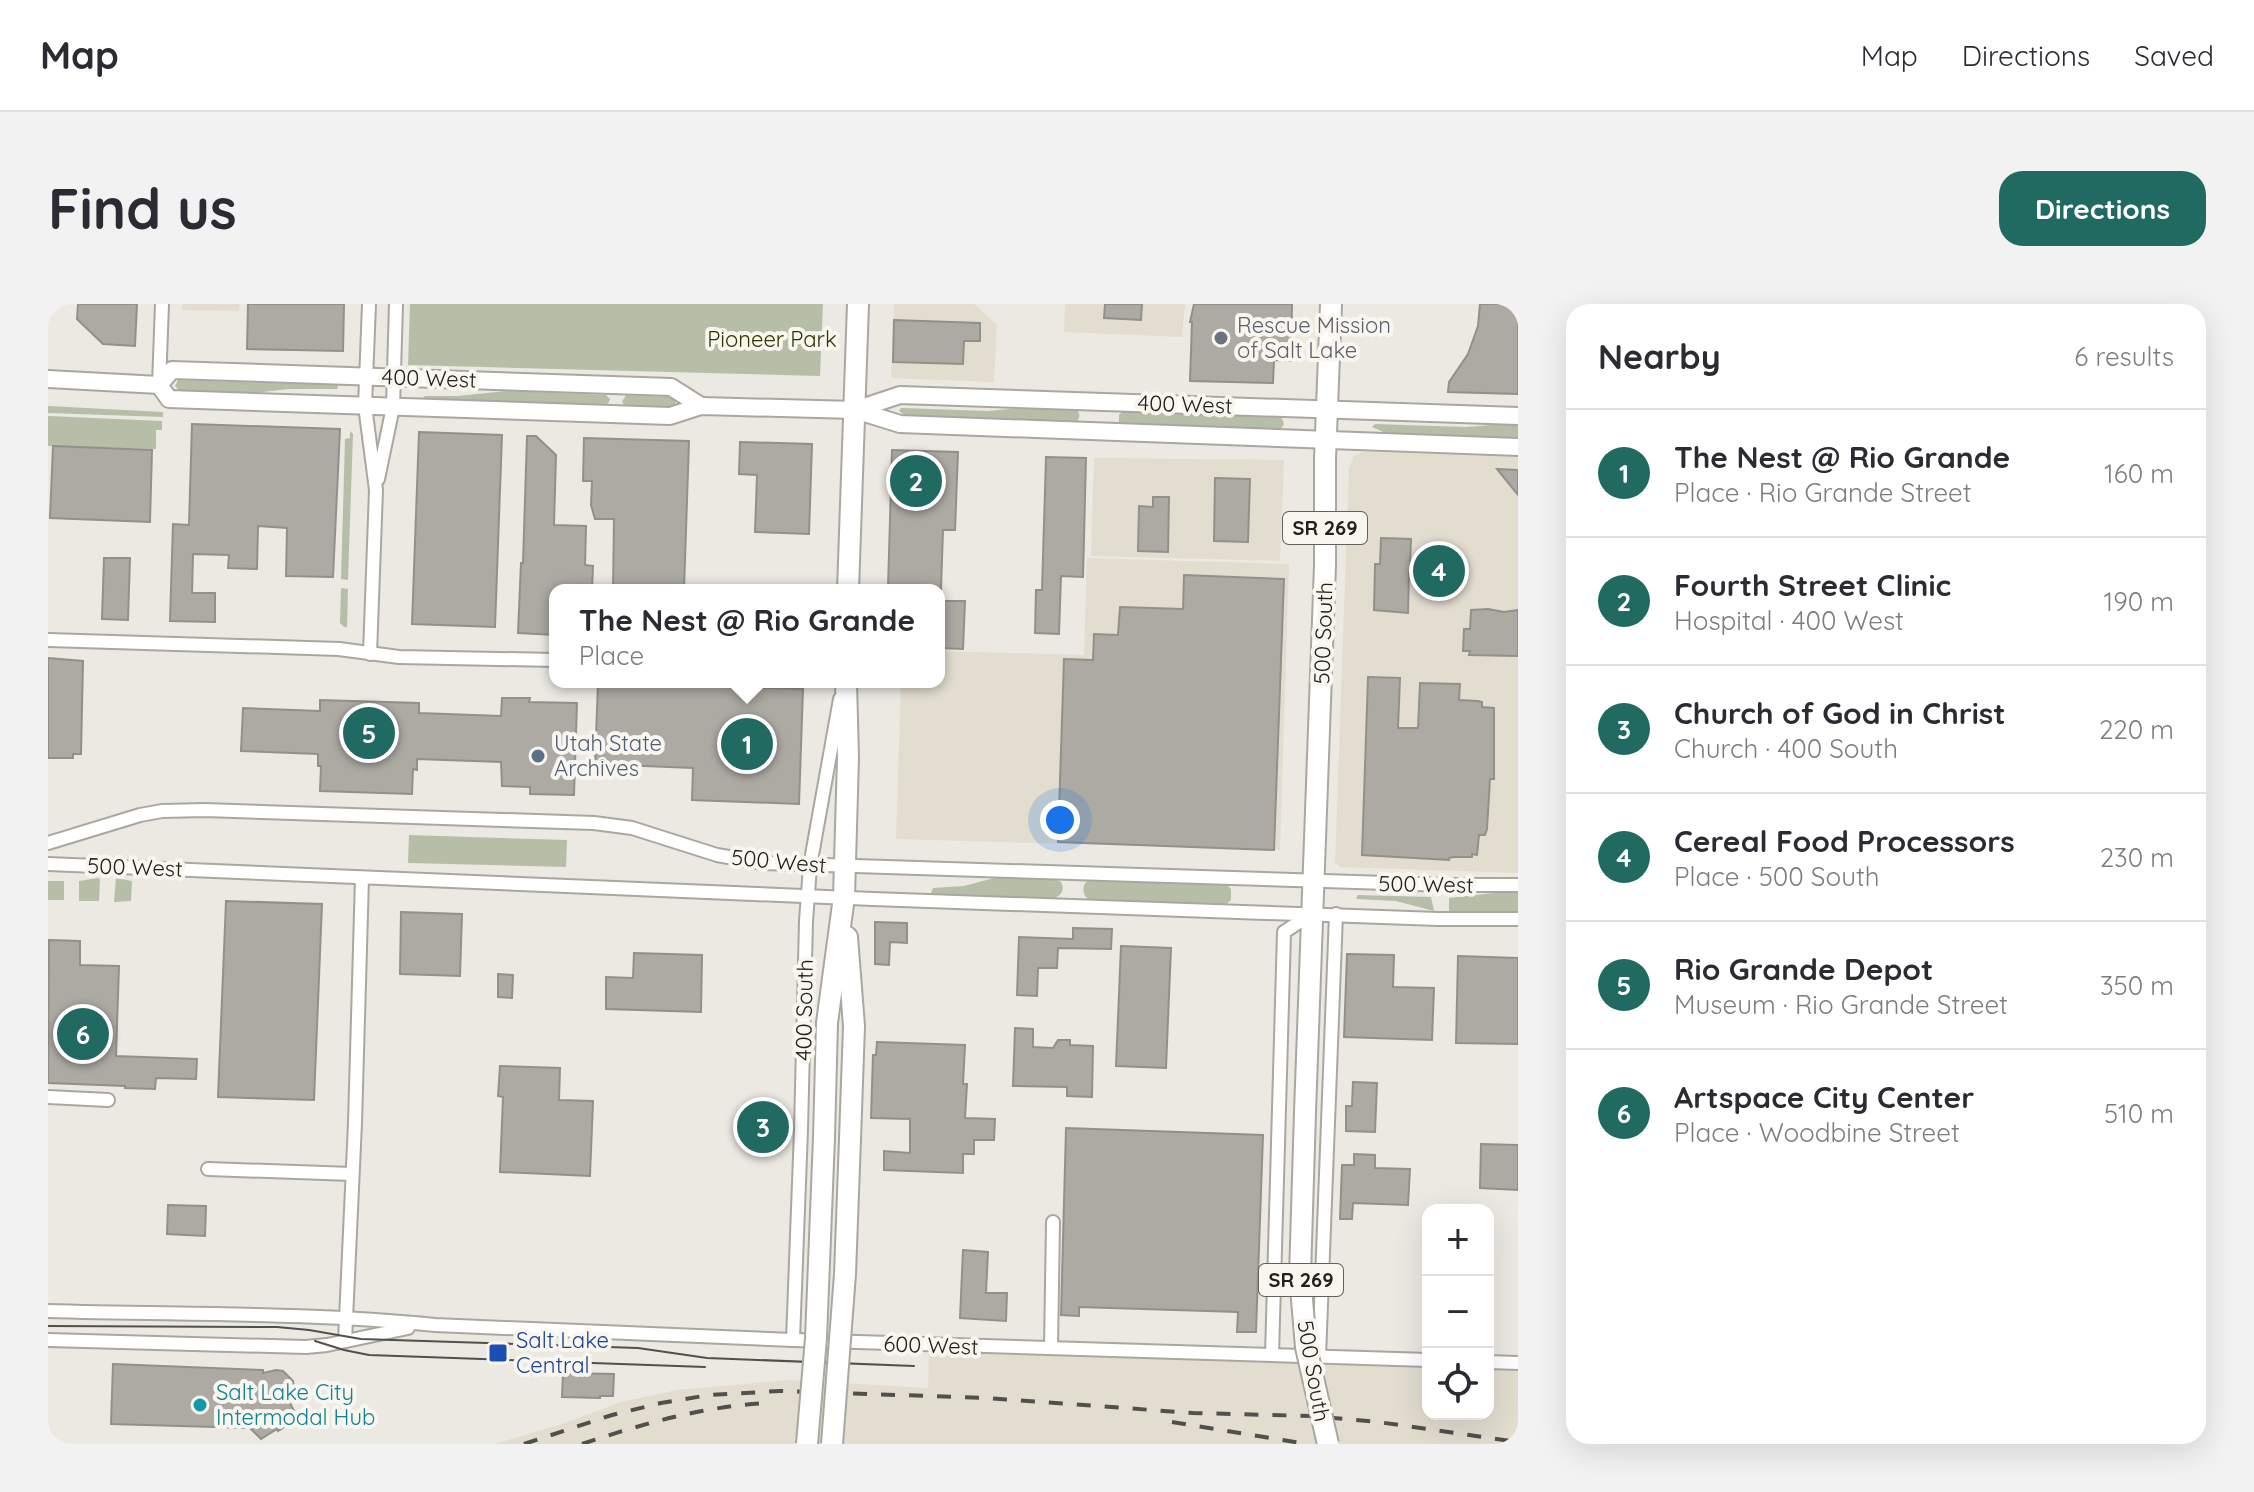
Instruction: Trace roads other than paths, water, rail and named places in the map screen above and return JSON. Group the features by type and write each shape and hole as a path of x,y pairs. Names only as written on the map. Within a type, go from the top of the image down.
{"main road":[{"path":"848,584 858,304"},
{"name":"500 South","path":"1328,1444 1306,1347 1300,1276 1331,304"},
{"name":"400 South","path":"807,1444 816,1338 827,1023 844,897 848,758 844,688"},
{"name":"400 South","path":"832,1444 845,1274 854,1026 844,897"}],"street":[{"path":"159,385 162,304"},
{"path":"369,304 365,406 376,490"},
{"path":"370,654 376,490 393,407 396,304"},
{"name":"400 West","path":"159,385 172,370 671,387 701,406"},
{"name":"400 West","path":"48,379 159,385"},
{"name":"400 West","path":"159,385 169,399 670,416 701,406 855,410 900,424 1518,447"},
{"name":"400 West","path":"855,410 900,395 1518,416"},
{"path":"48,640 339,649 399,657 549,660"},
{"name":"400 South","path":"793,1340 810,866 843,688"},
{"name":"500 West","path":"48,843 140,815 205,810 594,823 632,828 743,861 810,866 1518,885"},
{"name":"500 West","path":"48,864 808,896 1438,919 1518,919"},
{"path":"345,1341 362,878"},
{"name":"500 South","path":"1272,1355 1284,932 1313,913"},
{"name":"500 South","path":"1319,1357 1336,914"},
{"path":"48,1097 108,1100"},
{"path":"208,1169 352,1174"},
{"path":"1051,1348 1053,1222"},
{"name":"600 West","path":"48,1311 347,1319 793,1340 1422,1360"},
{"name":"600 West","path":"48,1340 298,1347 435,1325"},
{"path":"1494,1362 1518,1363"}],"tram line":[{"path":"48,1326 277,1327 361,1339 638,1348 707,1358 914,1366"},
{"path":"315,1341 369,1355 705,1367"}],"railway":[{"path":"524,1444 612,1415 661,1403 709,1395 780,1391 987,1398 1193,1413 1311,1416 1518,1442"},
{"path":"582,1444 672,1418 718,1408 765,1403"},
{"path":"1172,1422 1307,1444"}],"place":[{"name":"Rescue Mission of Salt Lake","path":"1221,338"},
{"name":"Fourth Street Clinic","path":"916,481"},
{"name":"Cereal Food Processors","path":"1439,571"},
{"name":"Rio Grande Depot","path":"369,733"},
{"name":"The Nest @ Rio Grande","path":"747,744"},
{"name":"Utah State Archives","path":"538,756"},
{"name":"Artspace City Center","path":"83,1034"},
{"name":"Church of God in Christ","path":"763,1127"},
{"name":"Salt Lake Central","path":"498,1353"},
{"name":"Salt Lake City Intermodal Hub","path":"200,1405"}],"park label":[{"name":"Pioneer Park","path":"772,339"}]}
